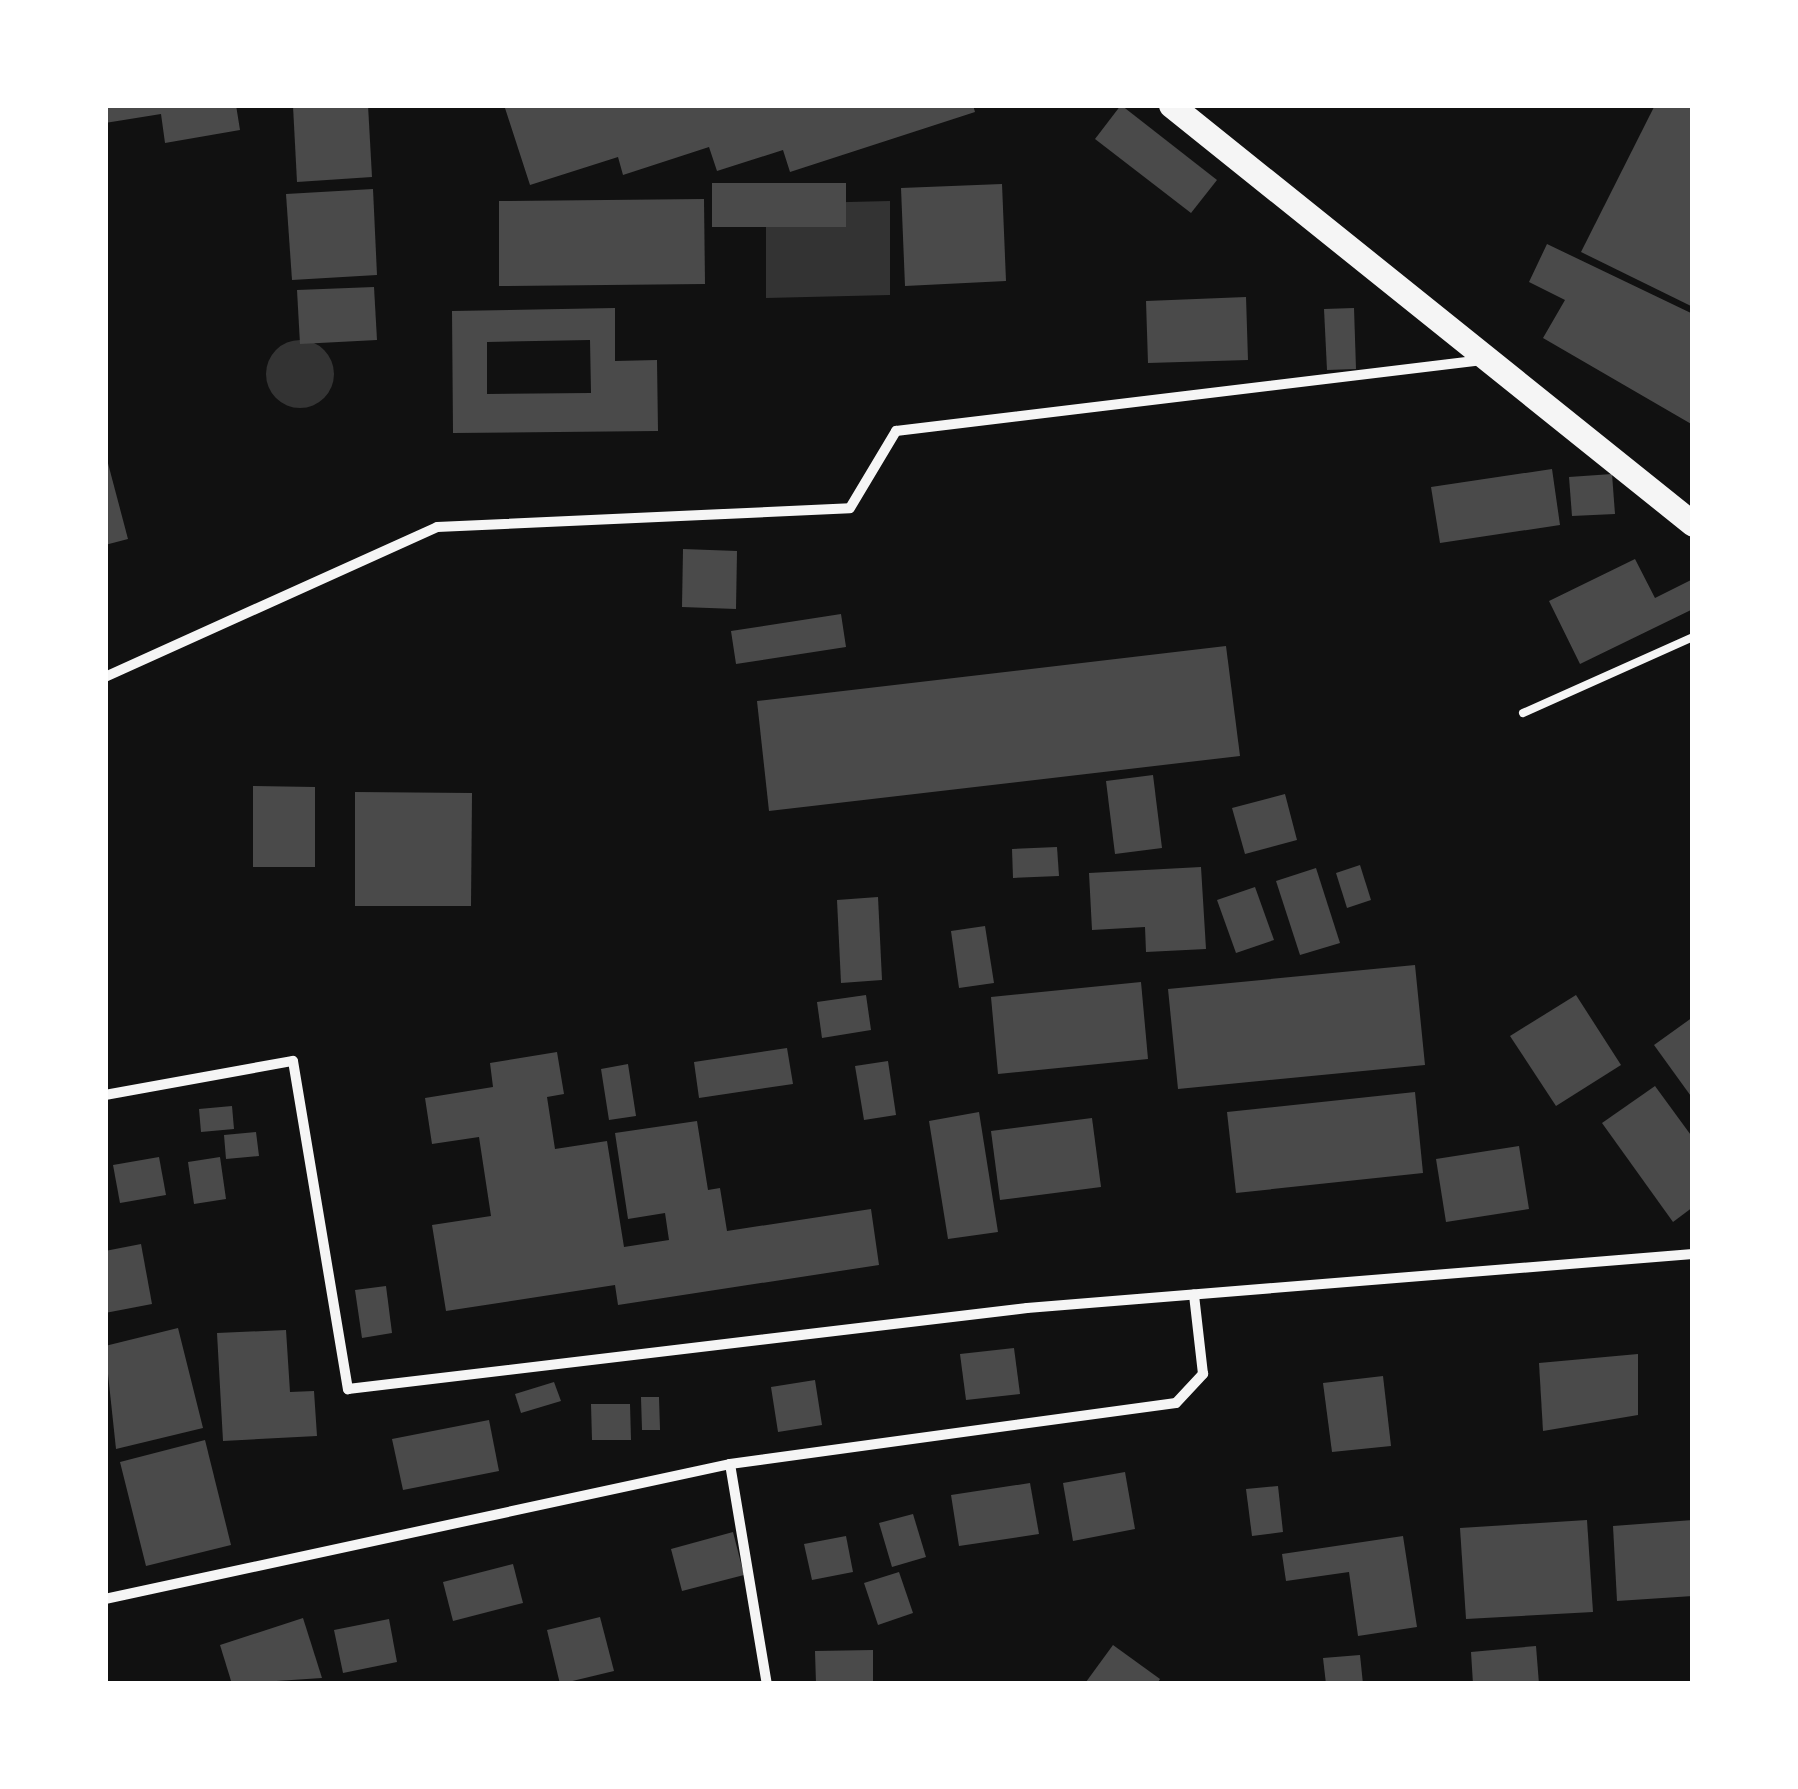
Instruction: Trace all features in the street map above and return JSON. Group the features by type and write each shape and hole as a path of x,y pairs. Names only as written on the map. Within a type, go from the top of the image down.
{"main road":[{"path":"1170,105 1693,524"}],"street":[{"path":"105,676 437,527 850,508 896,431 1488,360"},
{"path":"105,1096 293,1061 348,1389 1194,1295 1693,1254"},
{"path":"105,1598 730,1464 1176,1403 1203,1374 1194,1295"},
{"path":"730,1464 768,1684"}],"lane":[{"path":"1523,713 1693,637"}],"shaded area":[{"path":"890,201 890,295 766,298 766,204"},
{"path":"300,340 324,350 334,374 324,398 300,408 276,398 266,374 276,350"}],"building":[{"path":"105,105 236,105 240,130 165,143 161,114 105,123"},
{"path":"368,105 372,177 297,182 293,106"},
{"path":"504,105 973,105 975,112 790,172 783,150 717,171 709,147 623,175 618,157 530,185"},
{"path":"1121,105 1217,180 1191,213 1095,139"},
{"path":"1655,105 1693,105 1693,307 1581,252"},
{"path":"712,183 846,183 846,227 712,227"},
{"path":"1002,184 1006,281 905,286 901,188"},
{"path":"373,189 377,275 292,280 286,194"},
{"path":"704,199 705,284 499,286 499,201"},
{"path":"1547,244 1693,314 1693,425 1543,338 1565,300 1529,282"},
{"path":"374,287 377,340 300,344 297,290"},
{"path":"1246,297 1248,360 1148,363 1146,301"},
{"path":"615,308 615,361 657,360 658,431 453,433 452,311","holes":["590,340 591,393 487,394 487,342"]},
{"path":"1354,308 1356,369 1327,370 1324,309"},
{"path":"105,452 128,539 105,545"},
{"path":"1552,469 1560,525 1440,543 1431,487"},
{"path":"1612,474 1615,514 1572,516 1569,477"},
{"path":"683,549 737,551 736,609 682,607"},
{"path":"1635,559 1655,598 1693,579 1693,609 1580,664 1549,601"},
{"path":"841,614 846,647 736,664 731,631"},
{"path":"1226,646 1240,756 769,811 757,701"},
{"path":"1153,775 1162,848 1115,854 1106,781"},
{"path":"253,786 315,787 315,867 253,867"},
{"path":"355,792 472,793 471,906 355,906"},
{"path":"1285,794 1297,840 1245,854 1232,808"},
{"path":"1057,847 1059,876 1013,878 1012,849"},
{"path":"1360,865 1371,900 1347,908 1336,873"},
{"path":"1201,867 1206,949 1146,952 1145,927 1092,930 1089,873"},
{"path":"1316,868 1340,943 1300,955 1276,881"},
{"path":"1255,887 1274,940 1236,953 1217,900"},
{"path":"878,897 882,980 841,983 837,900"},
{"path":"985,926 994,983 959,988 951,931"},
{"path":"1415,965 1425,1065 1178,1089 1168,989"},
{"path":"1141,982 1148,1059 998,1074 991,997"},
{"path":"866,995 871,1030 822,1038 817,1002"},
{"path":"1576,995 1621,1065 1556,1106 1510,1036"},
{"path":"1693,1017 1693,1099 1654,1045"},
{"path":"787,1048 793,1084 699,1098 694,1062"},
{"path":"557,1052 564,1094 547,1097 555,1149 607,1141 624,1247 669,1240 665,1213 628,1219 615,1133 697,1121 708,1190 720,1188 727,1231 871,1209 879,1265 618,1305 615,1285 446,1311 432,1225 491,1216 479,1137 432,1144 425,1098 493,1087 490,1063"},
{"path":"888,1061 896,1115 864,1120 855,1066"},
{"path":"628,1064 636,1116 609,1120 601,1069"},
{"path":"1655,1086 1693,1138 1693,1207 1673,1222 1602,1123"},
{"path":"1415,1092 1423,1173 1236,1193 1227,1112"},
{"path":"232,1106 234,1129 201,1132 199,1109"},
{"path":"979,1112 998,1232 948,1239 929,1121"},
{"path":"1092,1118 1101,1187 1000,1200 991,1131"},
{"path":"256,1132 259,1156 226,1159 224,1135"},
{"path":"1519,1146 1529,1209 1446,1222 1436,1159"},
{"path":"159,1157 166,1195 120,1203 113,1165"},
{"path":"220,1157 226,1199 194,1204 188,1162"},
{"path":"141,1244 152,1304 105,1313 105,1251"},
{"path":"386,1286 392,1333 362,1338 355,1290"},
{"path":"178,1328 203,1428 116,1449 105,1346"},
{"path":"286,1330 290,1392 314,1391 317,1436 223,1441 217,1333"},
{"path":"1014,1348 1020,1394 966,1400 960,1354"},
{"path":"1638,1354 1638,1415 1543,1431 1539,1363"},
{"path":"1383,1376 1391,1446 1332,1452 1323,1383"},
{"path":"815,1380 822,1425 778,1432 771,1387"},
{"path":"554,1382 561,1401 521,1413 515,1394"},
{"path":"641,1397 659,1397 660,1430 642,1430"},
{"path":"591,1404 630,1404 631,1440 592,1440"},
{"path":"489,1420 499,1471 403,1490 392,1439"},
{"path":"205,1440 231,1545 146,1566 120,1462"},
{"path":"1125,1472 1135,1529 1073,1541 1063,1483"},
{"path":"1030,1483 1039,1534 959,1546 951,1495"},
{"path":"1278,1486 1283,1532 1252,1536 1246,1489"},
{"path":"913,1514 926,1557 892,1567 879,1523"},
{"path":"1587,1520 1593,1612 1466,1619 1460,1528"},
{"path":"1693,1520 1693,1596 1617,1601 1613,1526"},
{"path":"733,1532 744,1575 682,1591 671,1549"},
{"path":"846,1536 853,1572 812,1580 804,1544"},
{"path":"1403,1536 1417,1627 1358,1636 1349,1572 1286,1581 1282,1554"},
{"path":"513,1564 523,1603 453,1621 443,1582"},
{"path":"899,1572 913,1613 878,1625 864,1583"},
{"path":"600,1617 614,1671 560,1684 547,1630"},
{"path":"303,1618 322,1678 232,1684 220,1645"},
{"path":"389,1619 397,1662 343,1673 334,1630"},
{"path":"1113,1645 1160,1679 1157,1684 1086,1682"},
{"path":"1536,1646 1539,1684 1473,1684 1471,1652"},
{"path":"873,1650 873,1684 816,1684 815,1651"},
{"path":"1360,1655 1363,1684 1326,1684 1323,1658"}]}
